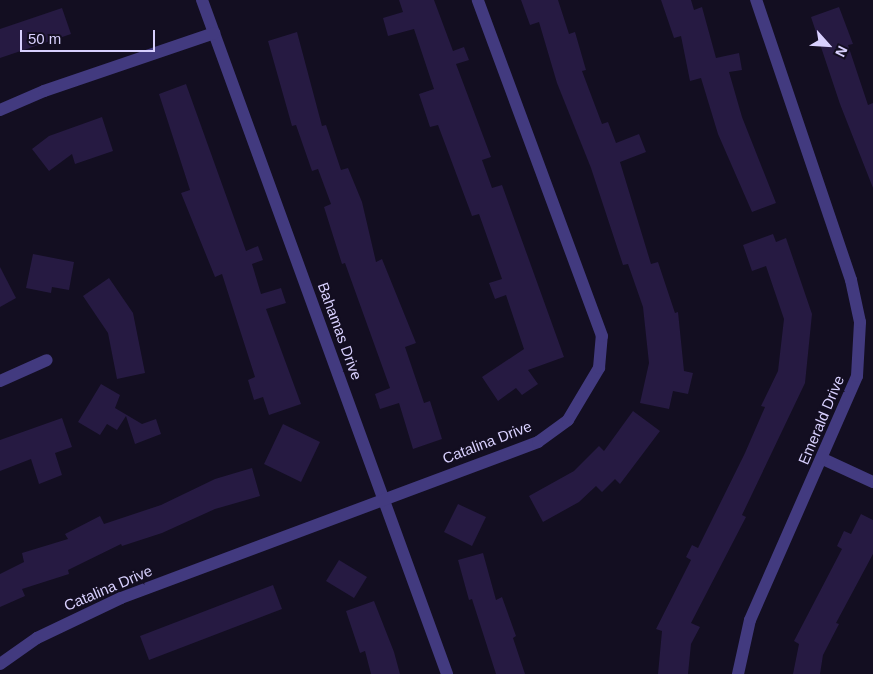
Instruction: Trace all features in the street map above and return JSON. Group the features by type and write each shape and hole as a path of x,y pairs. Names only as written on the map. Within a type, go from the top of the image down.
{"street":[{"name":"Bahamas Drive","path":"202,0 447,674"},
{"name":"Catalina Drive","path":"0,664 38,638 121,598 538,442 568,420 599,368 602,336 478,0"},
{"name":"Emerald Drive","path":"738,674 750,620 823,459 857,376 860,322 851,280 756,0"},
{"path":"0,110 44,91 214,33"},
{"path":"0,381 47,360"},
{"path":"823,459 873,482"}],"building":[{"path":"399,0 434,0 453,51 464,47 469,60 456,64 491,157 482,160 492,188 502,185 564,357 528,370 538,384 522,395 516,388 498,401 482,377 524,349 506,295 495,299 489,283 502,279 479,214 472,216 438,125 430,127 419,94 434,89 414,29 388,36 383,18 403,12"},
{"path":"521,0 558,0 569,34 575,32 586,70 582,71 602,124 608,122 616,143 639,134 646,152 620,162 651,264 658,262 675,313 678,312 684,371 693,373 688,394 673,391 669,409 640,403 649,363 643,307 628,264 623,265 591,168 557,83 539,22 530,25"},
{"path":"661,0 691,0 694,10 702,7 716,58 739,53 742,70 729,72 742,117 776,203 752,212 718,134 701,78 690,81 681,36 674,38"},
{"path":"839,7 853,44 848,45 868,105 873,103 873,188 840,104 811,17"},
{"path":"62,8 71,34 0,58 0,29"},
{"path":"297,32 322,126 326,125 341,170 348,168 362,202 376,262 382,259 416,343 405,347 424,403 430,401 442,439 413,449 399,403 380,409 375,394 390,388 345,263 342,264 324,207 331,204 318,169 312,171 296,125 292,126 268,41"},
{"path":"186,84 246,251 258,246 263,260 252,264 261,294 281,288 286,303 266,309 301,404 269,415 263,397 254,400 248,380 255,377 222,274 215,277 181,193 190,190 159,94"},
{"path":"102,117 113,151 75,164 72,154 49,171 32,149 49,136"},
{"path":"773,234 776,242 786,238 812,314 805,383 742,515 746,517 691,623 700,627 691,644 688,674 658,674 662,631 656,629 691,560 686,557 692,545 698,548 745,453 765,407 761,406 778,371 784,319 766,266 752,271 743,245"},
{"path":"33,254 74,262 69,290 52,287 51,293 26,288"},
{"path":"0,267 16,298 0,307"},
{"path":"109,278 133,313 145,373 117,379 108,333 83,296"},
{"path":"101,384 120,395 115,408 142,424 156,419 161,434 135,444 126,416 117,430 107,424 100,435 78,422"},
{"path":"633,411 660,431 620,484 615,479 602,492 596,486 579,502 543,522 529,496 574,471 599,446 604,451"},
{"path":"62,418 72,447 55,453 62,475 39,484 31,459 0,471 0,440"},
{"path":"283,424 320,442 301,482 264,464"},
{"path":"252,468 260,496 215,509 162,533 122,546 121,544 68,570 69,574 22,589 25,596 0,607 0,574 24,562 22,553 68,539 65,534 100,516 104,524 161,505 215,479"},
{"path":"458,504 486,517 472,546 444,532"},
{"path":"861,514 873,520 873,554 836,623 839,624 823,655 820,674 793,674 799,644 794,641 842,549 837,546 844,531 851,534"},
{"path":"483,553 496,600 502,597 516,636 513,638 525,674 496,674 472,599 469,600 458,560"},
{"path":"339,560 367,577 354,598 326,581"},
{"path":"273,585 282,609 149,660 140,636"},
{"path":"374,601 394,652 400,674 371,674 365,651 360,653 346,611"}]}
